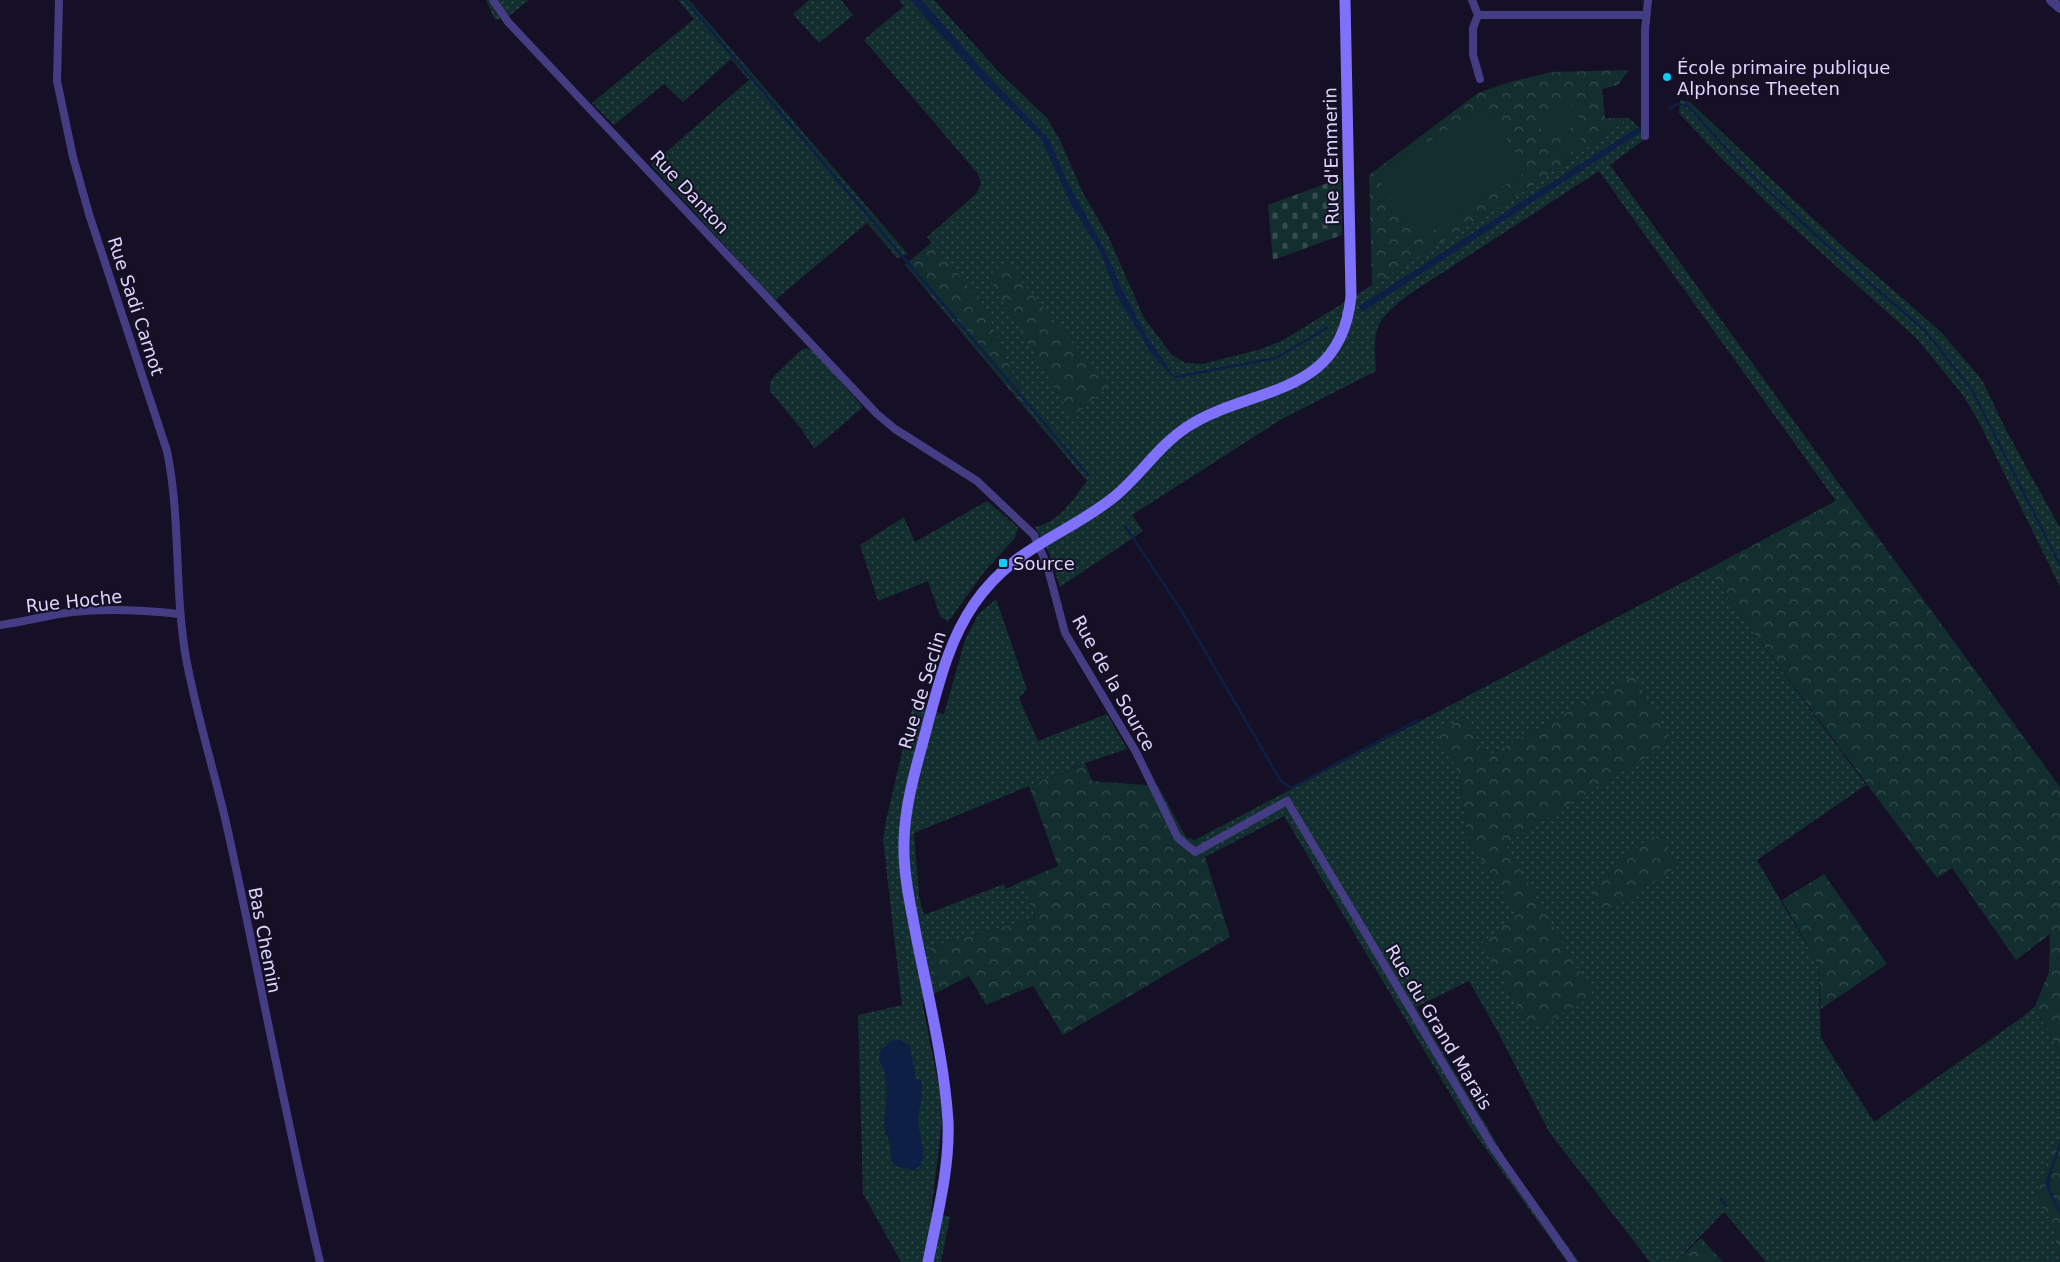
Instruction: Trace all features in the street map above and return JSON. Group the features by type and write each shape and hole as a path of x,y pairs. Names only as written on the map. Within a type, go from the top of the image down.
{"main road":[{"name":"Rue d'Emmerin","path":"1345,0 1351,281 1348,312"},
{"name":"Rue de Seclin","path":"928,1262 947,1148 945,1093 907,887 904,843 908,808 940,679 957,632 971,608 989,585 1014,560 1116,496 1166,445 1188,427 1212,415 1286,387 1312,372 1335,346 1348,312"}],"street":[{"name":"Rue Sadi Carnot","path":"59,0 58,81 73,157 89,214 167,452 172,480 181,623"},
{"name":"Rue Danton","path":"492,0 508,22 867,404"},
{"path":"1472,0 1478,15 1474,28 1473,55 1480,79"},
{"path":"1645,134 1646,15 1648,0"},
{"path":"2051,0 2060,8"},
{"path":"1478,15 1646,15"},
{"name":"Rue de la Source","path":"867,404 896,429 977,481 1027,527 1039,543 1050,573 1065,633 1136,752 1181,841 1195,852 1287,801"},
{"name":"Rue Hoche","path":"0,624 97,610 131,609 180,614"},
{"name":"Bas Chemin","path":"181,623 188,672 229,835 298,1168 320,1262"},
{"name":"Rue du Grand Marais","path":"1287,801 1492,1146 1573,1262"}],"green space":[{"path":"486,0 529,0 509,16 495,20"},
{"path":"678,0 689,0 908,254 897,258 867,223 775,300 651,165 749,80 731,59 683,102 664,84 614,125 592,103 694,19"},
{"path":"809,0 841,0 853,15 819,43 793,14"},
{"path":"899,0 934,0 999,72 1047,118 1061,142 1082,191 1109,238 1144,318 1172,355 1185,363 1203,364 1261,349 1282,341 1532,186 1629,118 1637,125 1645,139 1610,165 1847,495 1836,501 1599,171 1408,295 1388,312 1378,327 1376,335 1376,371 1280,420 1132,515 1143,531 1060,587 1049,553 1035,527 1052,520 1065,509 1087,481 1030,414 984,306 927,237 976,194 981,183 978,174 864,40 904,6"},
{"path":"1629,70 1618,85 1602,89 1605,118 1629,118 1532,186 1372,286 1369,175 1478,93 1510,82 1551,72"},
{"path":"1680,100 1690,102 1839,243 1940,331 1982,380 2007,432 2060,528 2060,587 1978,420 1962,394 1918,340 1786,221 1721,158 1679,113"},
{"path":"1569,102 1581,121 1548,141 1537,122"},
{"path":"1486,105 1527,171 1417,240 1376,175"},
{"path":"1577,134 1584,144 1562,158 1555,148"},
{"path":"1341,178 1342,235 1273,260 1268,205"},
{"path":"932,242 984,306 1030,414 905,265"},
{"path":"1006,263 1109,386 1072,417 988,276"},
{"path":"806,348 813,351 819,357 863,407 814,449 802,430 770,391 770,382 776,374 801,350"},
{"path":"1847,495 2060,787 2060,1054 2035,1006 2049,972 2050,934 2016,960 1952,868 1937,878 1719,586 1710,568"},
{"path":"987,501 1018,527 1015,538 984,572 948,622 940,616 928,581 878,601 860,545 904,517 915,542"},
{"path":"1710,568 1719,586 1866,785 1757,860 1818,964 1821,1038 1874,1122 2024,1016 2035,1006 2060,1054 2060,1142 2045,1209 2054,1225 2060,1262 1766,1262 1724,1212 1675,1262 1650,1262 1549,1132 1499,1034 1469,981 1416,1007 1506,1159 1579,1262 1567,1262 1470,1127 1284,816 1205,857 1195,840","holes":["1634,676 1671,741 1505,844 1545,916 1519,914 1468,840 1458,772 1437,732 1465,717 1486,757"]},
{"path":"996,599 1027,689 1019,698 1038,741 1107,714 1127,749 1085,763 914,833 919,896 924,915 1004,884 1006,889 1023,881 1035,918 930,947 938,992 922,1000 940,1093 942,1122 931,1212 950,1217 941,1262 901,1262 863,1194 858,1015 902,1005 883,840 885,825 913,705 944,714 965,640 978,615"},
{"path":"1634,676 1672,741 1505,844 1594,996 1531,1030 1481,944 1518,914 1468,840 1458,772 1436,732 1465,717 1486,757"},
{"path":"1085,763 1092,781 1158,786 1186,837 1195,840 1205,857 1230,937 1063,1035 1033,986 986,1005 969,976 938,992 930,947 1035,918 1023,881 1058,866 1029,786"},
{"path":"1651,836 1665,842 1677,867 1612,909 1600,908 1589,887"},
{"path":"1824,874 1887,964 1821,1009 1818,964 1782,900"},
{"path":"2060,1142 2060,1258 2048,1214 2036,1202 2047,1160"},
{"path":"1701,1238 1723,1262 1675,1262"}],"water":[{"path":"910,0 922,0 988,76 1049,139 1067,181 1105,250 1122,289 1146,335 1178,382 1151,353 1117,296 1101,253 1072,206 1040,137 985,84"},
{"path":"1640,126 1641,132 1362,312 1359,306"},
{"path":"893,1040 900,1040 910,1046 916,1080 921,1080 922,1085 918,1125 923,1154 920,1166 914,1170 898,1167 892,1162 890,1145 884,1126 887,1094 885,1074 879,1059 881,1050"},
{"path":"2060,1141 2050,1185 2059,1208 2060,1216 2045,1184"}],"waterway":[{"path":"685,0 1088,475"},
{"path":"1669,109 1677,104 1688,106 1743,167 1822,241 1926,332 1972,390 2060,565"},
{"path":"1176,377 1276,358 1327,328"},
{"path":"1125,526 1181,610 1281,781 1291,788 1418,720"},
{"path":"1721,1199 1726,1206"}],"place":[{"name":"École primaire publique Alphonse Theeten","path":"1667,77"},
{"name":"Source","path":"1003,563"}]}
